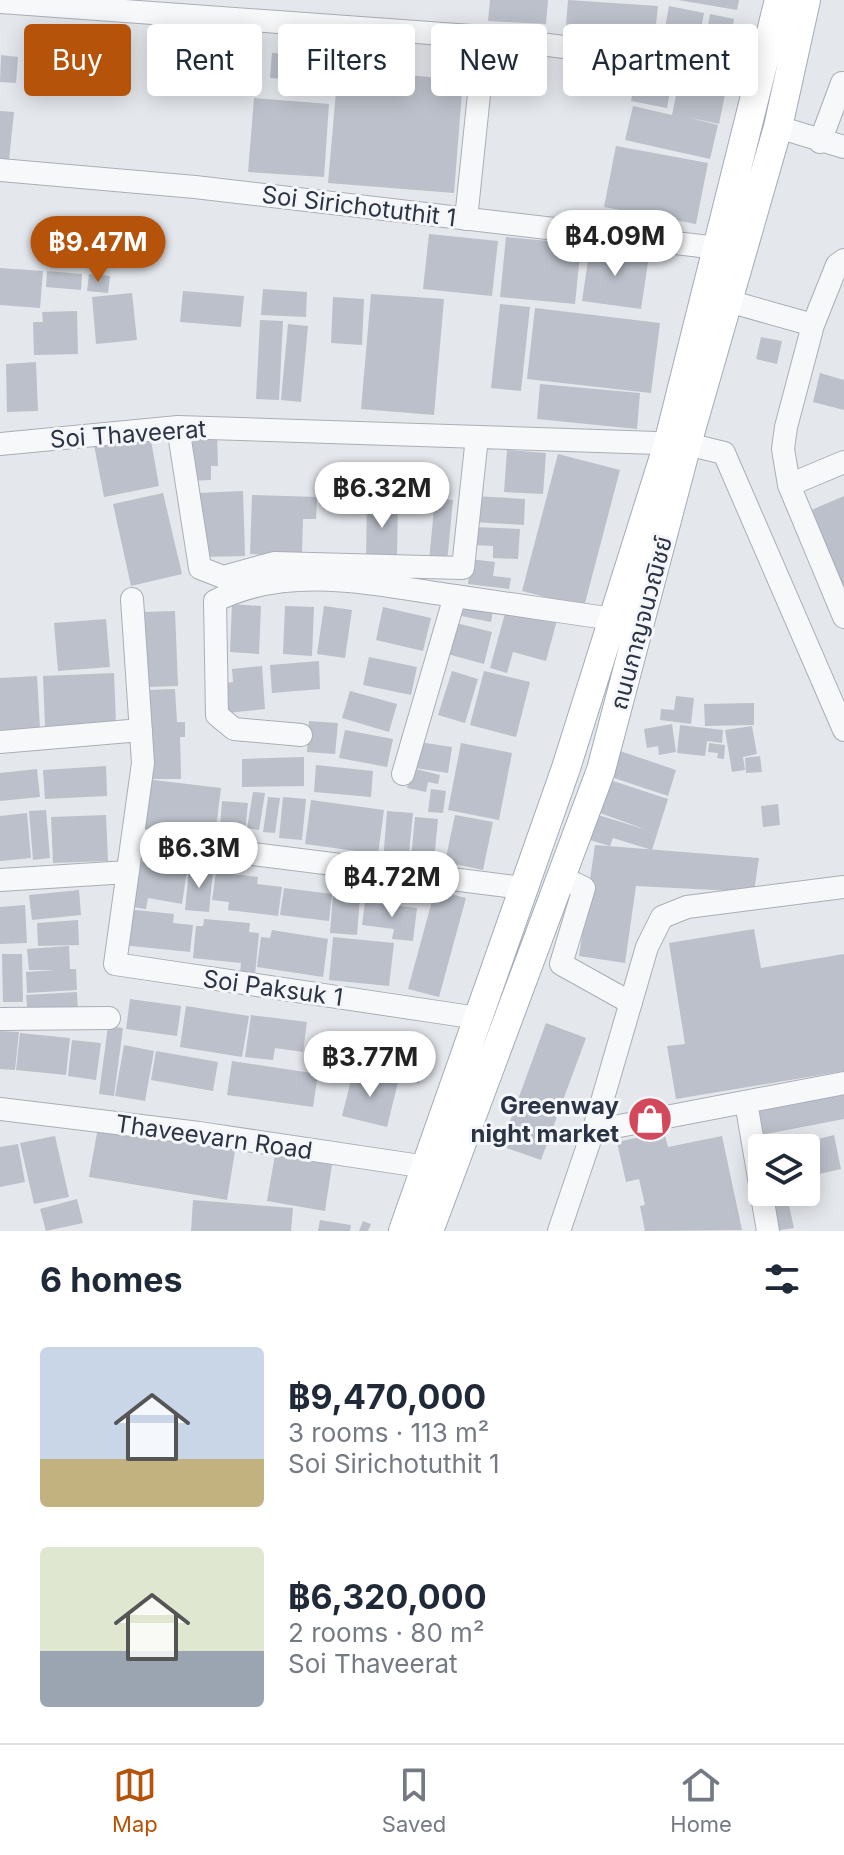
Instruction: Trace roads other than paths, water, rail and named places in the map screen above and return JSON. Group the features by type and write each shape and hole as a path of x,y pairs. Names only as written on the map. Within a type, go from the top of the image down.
{"main road":[{"name":"ถนนกาญจนวณิชย์","path":"429,1231 601,770 678,444 718,248 779,0"},
{"name":"ถนนกาญจนวณิชย์","path":"403,1231 566,768 613,619 728,301 778,127 806,0"}],"street":[{"path":"0,2 431,33"},
{"path":"547,45 759,72"},
{"path":"820,142 843,81"},
{"path":"466,219 479,96"},
{"path":"778,127 844,147"},
{"name":"Soi Sirichotuthit 1","path":"0,170 195,187 718,248"},
{"path":"844,260 837,265 813,325 783,449 789,485 844,617"},
{"path":"728,301 813,325"},
{"path":"178,427 200,568 223,577 274,563 463,568 477,437"},
{"name":"Soi Thaveerat","path":"0,444 178,427 678,444 724,453 844,730"},
{"path":"789,485 844,462"},
{"path":"301,735 234,729 217,715 215,601 232,592 274,582 348,580 613,619"},
{"path":"403,774 455,596"},
{"path":"0,880 128,872 143,763 132,599"},
{"path":"0,742 141,730"},
{"path":"133,839 523,888"},
{"name":"Soi Paksuk 1","path":"128,872 115,964 478,1018"},
{"path":"561,877 584,888 561,964 631,1003"},
{"path":"559,1231 656,925 671,911 687,907 844,887"},
{"path":"0,1019 109,1018"},
{"path":"593,1131 844,1083"},
{"path":"746,1102 768,1231"},
{"name":"Thaveevarn Road","path":"0,1109 199,1133 427,1167"}],"place":[{"name":"Greenway night market","path":"650,1119"}]}
